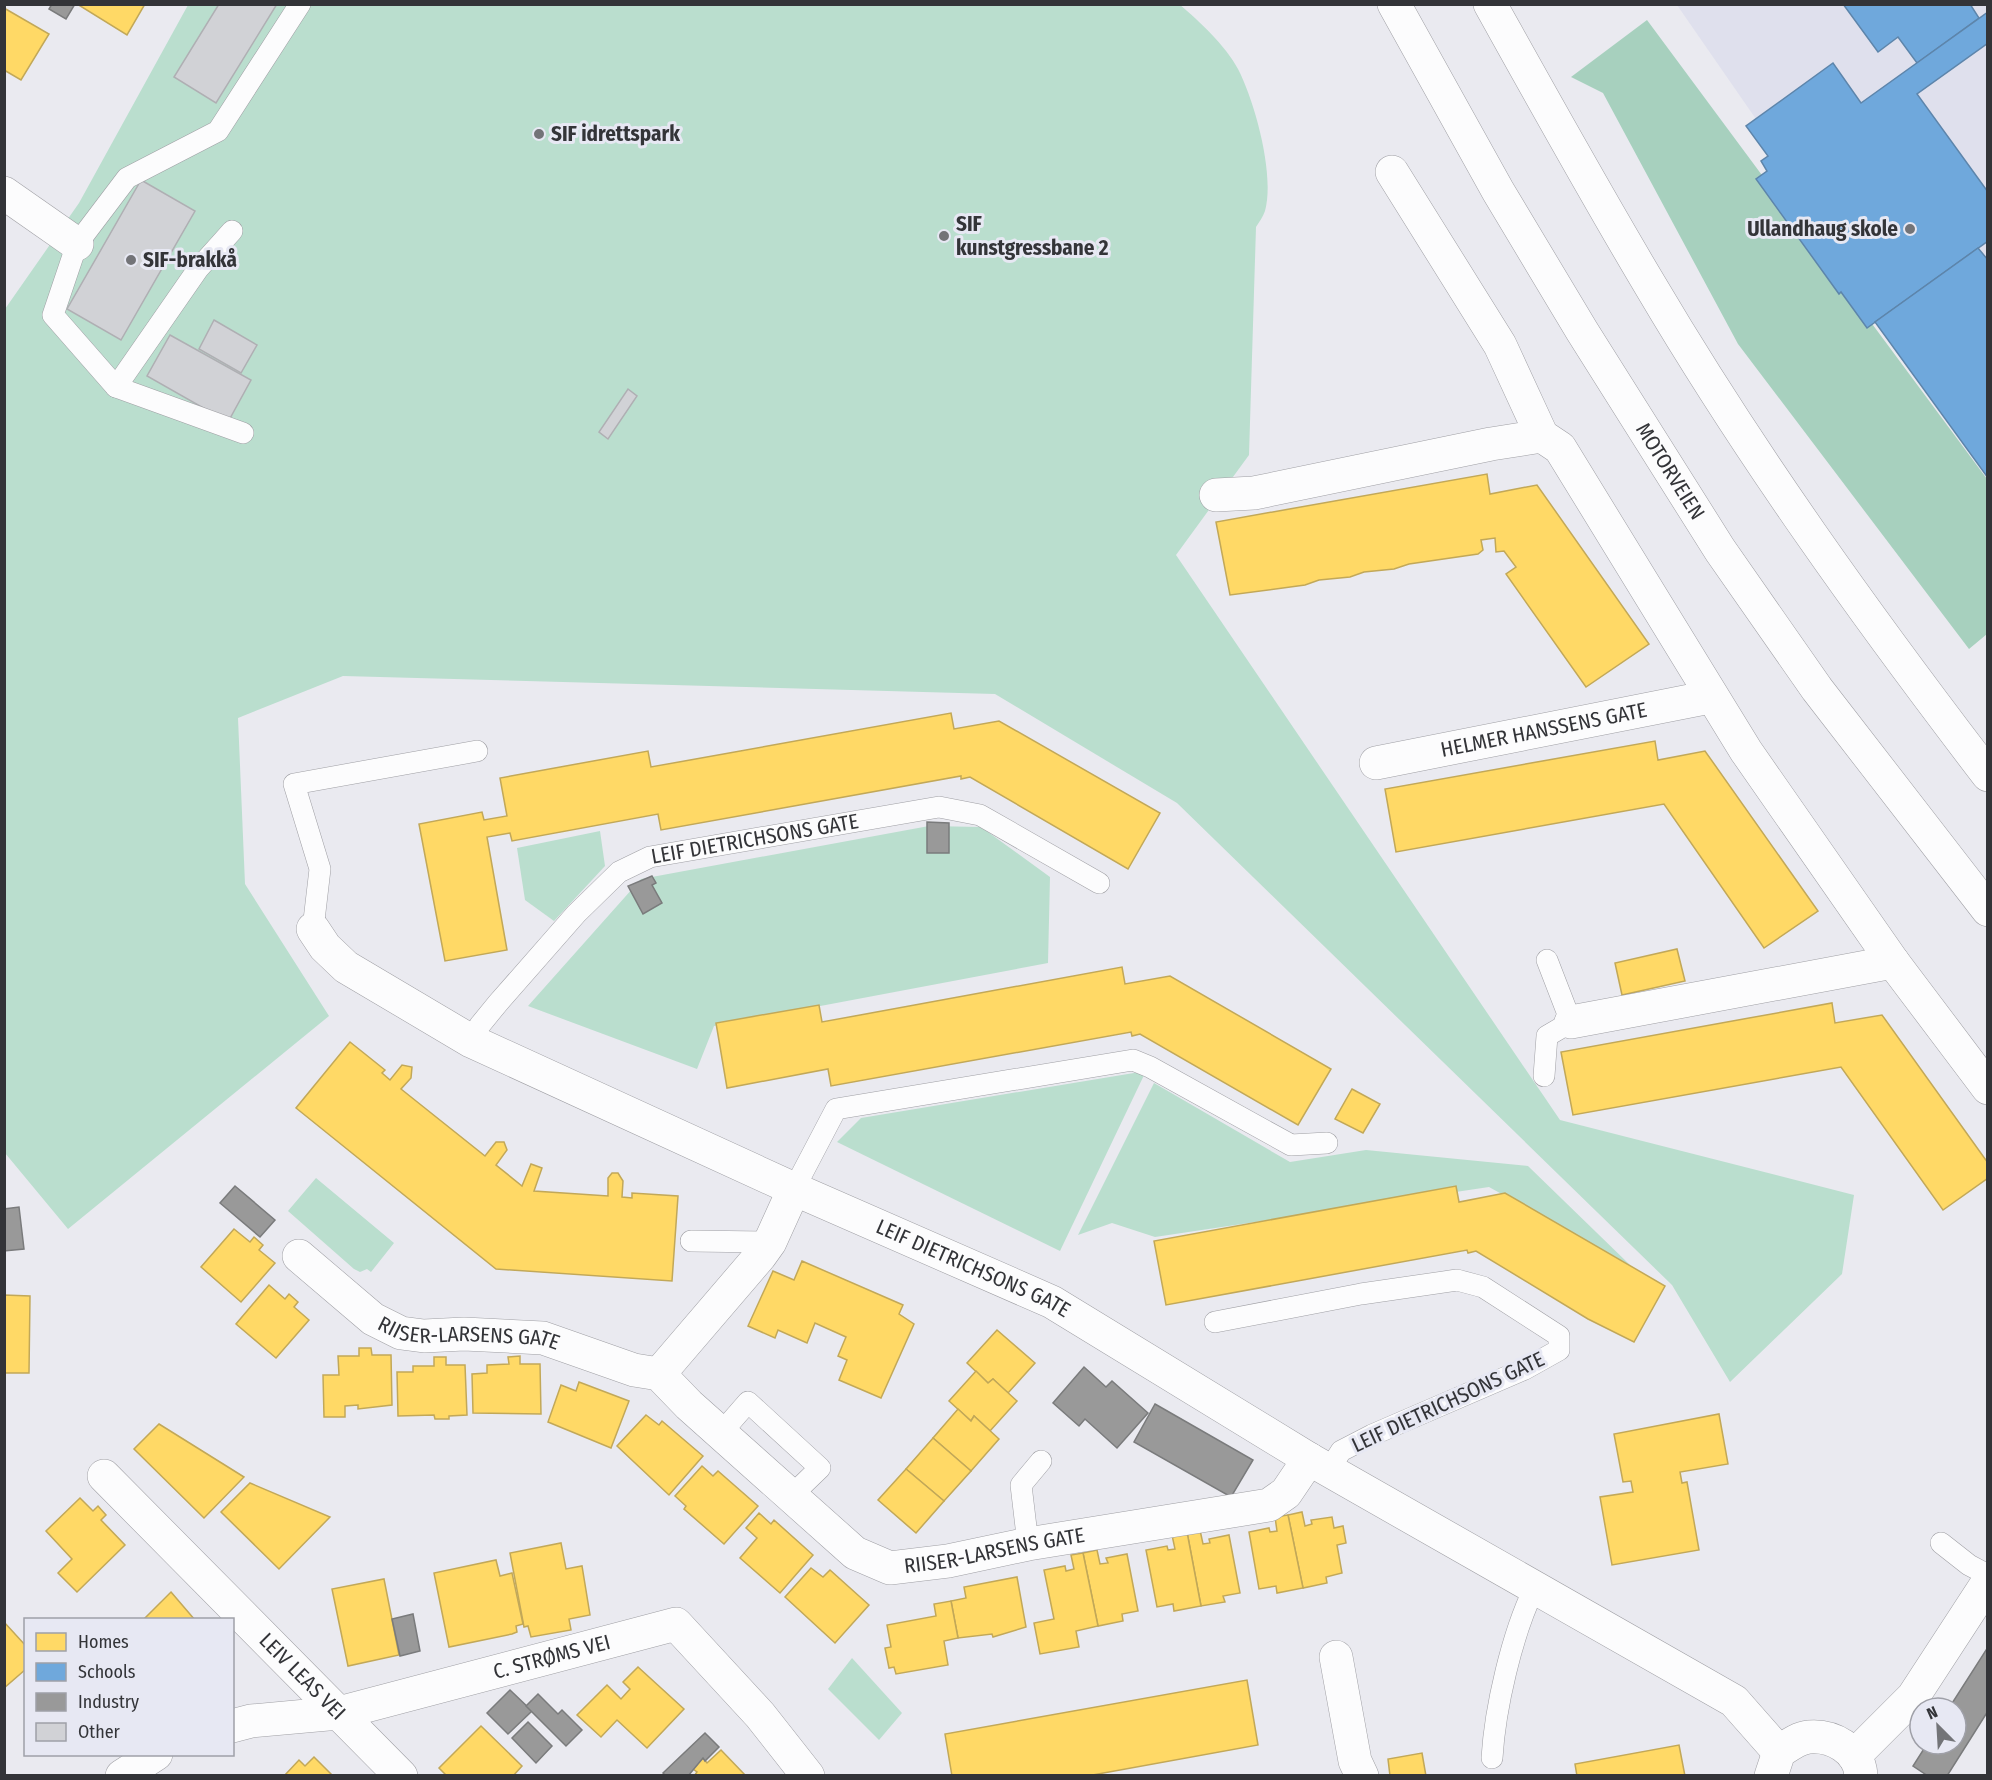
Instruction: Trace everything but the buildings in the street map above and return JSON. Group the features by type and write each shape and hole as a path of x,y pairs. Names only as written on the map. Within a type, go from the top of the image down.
{"main road":[{"name":"MOTORVEIEN","path":"1394,4 1498,191 1576,321 1720,550 1817,689 1988,910"},
{"path":"1490,4 1651,287 1787,499 1884,639 1988,775"},
{"path":"1515,4 1570,147"},
{"path":"1392,172 1500,345 1542,436 1560,448 1710,697 1893,962 1988,1088"},
{"path":"4,193 77,244"},
{"path":"1216,495 1254,494 1491,444 1542,436"},
{"name":"HELMER HANSSENS GATE","path":"1376,763 1710,697"},
{"name":"LEIF DIETRICHSONS GATE","path":"313,929 346,967 471,1041 795,1189 1052,1302 1319,1464 1534,1589 1734,1701 1775,1764"},
{"path":"1572,1023 1893,962"},
{"path":"659,1374 770,1242 795,1189"},
{"name":"RIISER-LARSENS GATE","path":"299,1256 373,1319 400,1333 543,1338 634,1370 659,1374 672,1389 855,1553 890,1568 948,1561 1028,1544 1269,1504 1286,1493 1319,1464"},
{"name":"LEIV LEAS VEI","path":"104,1476 401,1776"},
{"path":"1775,1764 1807,1737 1830,1738 1845,1745 1857,1766 1913,1697 1988,1582"},
{"name":"C. STRØMS VEI","path":"234,1725 251,1721 339,1713 676,1624 759,1715 808,1776"},
{"path":"1336,1657 1355,1761 1362,1776"},
{"path":"122,1776 154,1756"}],"lane":[{"path":"243,433 116,387 54,315 77,244 127,178 218,131 300,4"},
{"path":"116,387 198,269 232,231"},
{"path":"313,929 320,869 294,784 477,751"},
{"name":"LEIF DIETRICHSONS GATE","path":"471,1041 486,1018 576,914 619,872 650,857 939,807 980,815 1099,884"},
{"path":"1544,1076 1546,1036 1572,1023 1547,960"},
{"path":"795,1189 836,1109 1133,1060 1150,1067 1291,1145 1327,1143"},
{"path":"691,1241 770,1242"},
{"name":"LEIF DIETRICHSONS GATE","path":"1215,1322 1361,1294 1457,1280 1484,1287 1559,1336 1559,1350 1545,1358 1479,1390 1372,1435 1319,1464"},
{"path":"1028,1544 1021,1485 1041,1461"},
{"path":"1941,1542 1969,1565 1988,1575"},
{"path":"1492,1758 1493,1732 1522,1614 1534,1589"}],"shaded area":[{"name":"Ullandhaug skole","path":"1677,5 1987,5 1987,453"}],"green space":[{"path":"1179,4 1219,43 1238,69 1251,100 1262,139 1267,196 1265,211 1256,227 1249,455 1176,555 1560,1120 1854,1195 1842,1274 1730,1382 1672,1285 1177,803 995,694 343,676 238,718 245,884 329,1016 68,1229 5,1153 5,309 79,203 188,5"},
{"path":"1647,20 1987,479 1987,634 1969,649 1738,344 1603,93 1571,77"},
{"path":"929,826 981,827 1050,877 1048,963 714,1026 697,1069 528,1006 641,879"},
{"path":"600,831 605,866 554,921 525,900 517,848"},
{"path":"1146,1071 1060,1251 837,1142 861,1118"},
{"path":"1154,1083 1290,1162 1366,1150 1528,1166 1630,1265 1489,1187 1155,1237 1112,1223 1078,1235"},
{"path":"316,1178 394,1243 371,1272 367,1269 360,1272 354,1269 288,1211"},
{"path":"852,1658 902,1713 879,1740 828,1689"}],"place":[{"name":"SIF idrettspark","path":"539,134"},
{"name":"Ullandhaug skole","path":"1910,229"},
{"name":"SIF kunstgressbane 2","path":"944,236"},
{"name":"SIF-brakkå","path":"131,260"}]}
